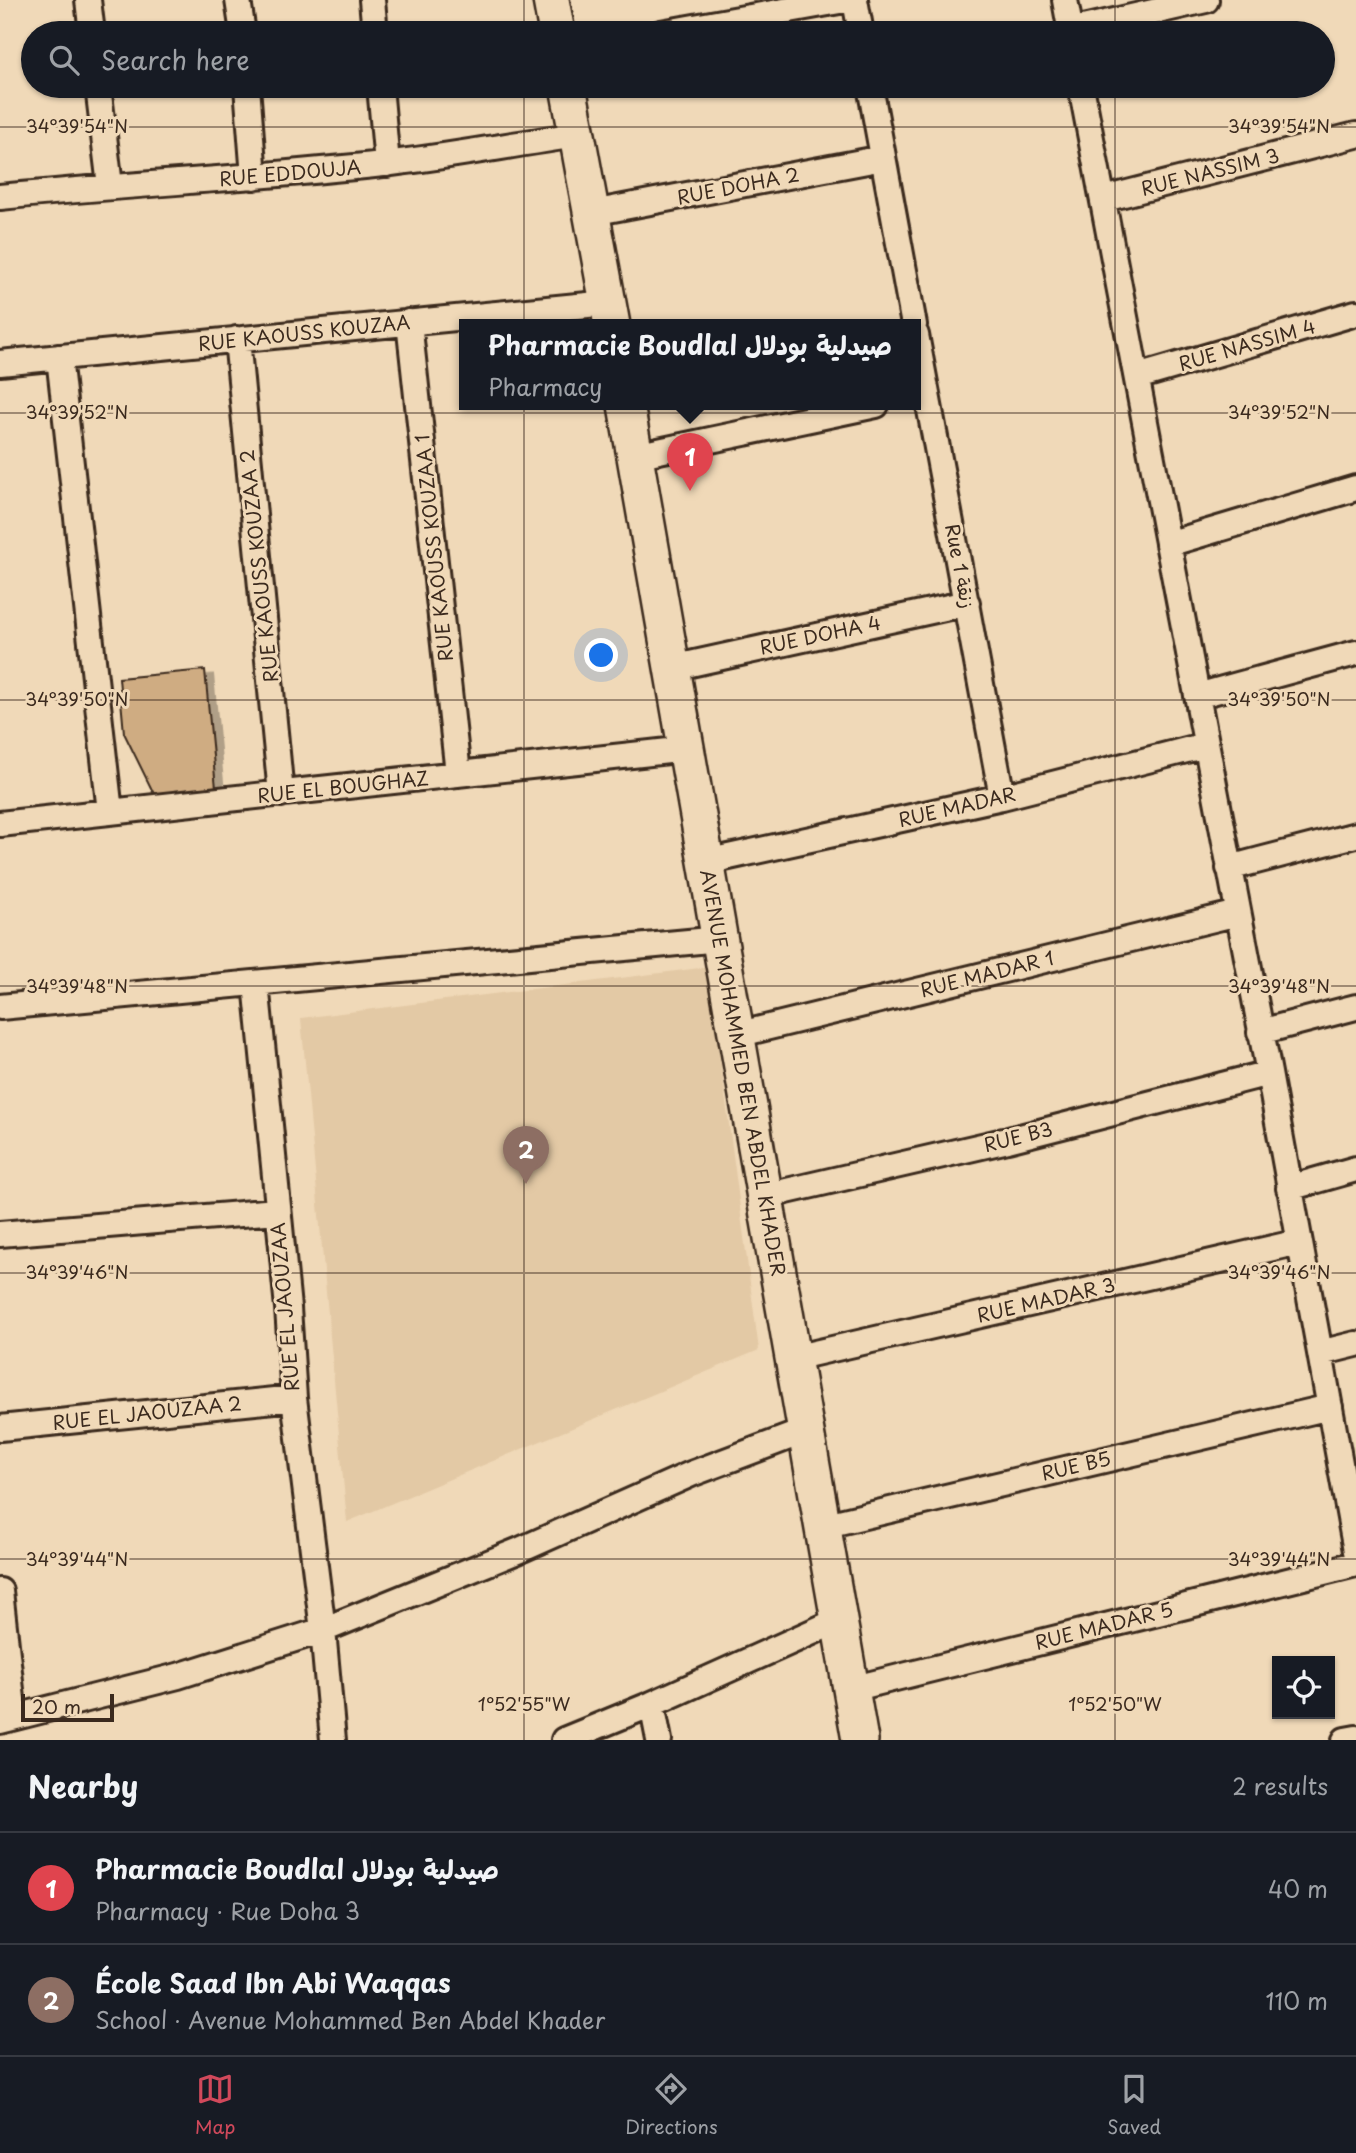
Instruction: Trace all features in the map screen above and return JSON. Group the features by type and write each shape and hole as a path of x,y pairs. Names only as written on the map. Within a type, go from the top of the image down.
{"street":[{"path":"88,0 91,21"},
{"path":"238,0 241,21"},
{"path":"372,0 374,21"},
{"path":"551,0 555,21"},
{"path":"728,21 845,0"},
{"path":"855,0 859,21"},
{"path":"1065,0 1069,21"},
{"path":"1117,21 1206,0"},
{"path":"99,98 110,186"},
{"path":"248,98 254,177"},
{"path":"381,98 387,164"},
{"path":"570,98 610,314"},
{"path":"872,98 913,319"},
{"path":"1083,98 1353,1518 1356,1551"},
{"name":"RUE EDDOUJA","path":"0,197 387,164 578,135"},
{"name":"RUE NASSIM 3","path":"1104,199 1356,135"},
{"name":"RUE DOHA 2","path":"592,214 883,158"},
{"name":"RUE NASSIM 4","path":"1137,377 1356,313"},
{"name":"RUE KAOUSS KOUZAA","path":"484,319 610,314"},
{"name":"RUE KAOUSS KOUZAA","path":"0,363 409,322 459,320"},
{"name":"RUE KAOUSS KOUZAA 1","path":"409,322 458,774"},
{"name":"RUE KAOUSS KOUZAA 2","path":"237,339 281,794"},
{"path":"59,357 110,812"},
{"name":"Rue 1 زنقة","path":"921,396 967,603 1002,797"},
{"name":"AVENUE MOHAMMED BEN ABDEL KHADER","path":"627,410 860,1740"},
{"path":"635,456 852,410"},
{"path":"1168,544 1356,488"},
{"name":"RUE DOHA 4","path":"672,668 967,603"},
{"path":"1197,696 1356,653"},
{"name":"RUE MADAR","path":"706,862 1002,797 1206,745"},
{"name":"RUE EL BOUGHAZ","path":"0,824 687,749"},
{"path":"1229,868 1356,835"},
{"name":"RUE MADAR 1","path":"736,1035 1238,913"},
{"path":"0,1007 720,939"},
{"name":"RUE EL JAOUZAA","path":"256,984 276,1212 288,1308 294,1398 323,1630 333,1740"},
{"path":"1260,1032 1356,1007"},
{"name":"RUE B3","path":"765,1196 1008,1140 1269,1073"},
{"path":"1289,1188 1356,1169"},
{"path":"0,1234 276,1212"},
{"name":"RUE MADAR 3","path":"793,1358 1299,1242"},
{"path":"1320,1353 1356,1344"},
{"name":"RUE EL JAOUZAA 2","path":"0,1428 294,1398"},
{"name":"RUE B5","path":"822,1525 1330,1407"},
{"path":"0,1591 7,1719 178,1676 323,1630 520,1550 691,1475 805,1431"},
{"name":"RUE MADAR 5","path":"851,1689 1356,1564"},
{"path":"564,1740 652,1704 839,1620"},
{"path":"652,1704 659,1740"},
{"path":"1345,1740 1356,1738"}],"shaded area":[{"path":"708,967 759,1350 347,1522 301,1018"}],"building":[{"path":"205,670 216,788 154,794 124,733 119,678"}],"place":[{"name":"Pharmacie Boudlal صيدلية بودلال","path":"690,491"},
{"name":"École Saad Ibn Abi Waqqas","path":"526,1184"}]}
